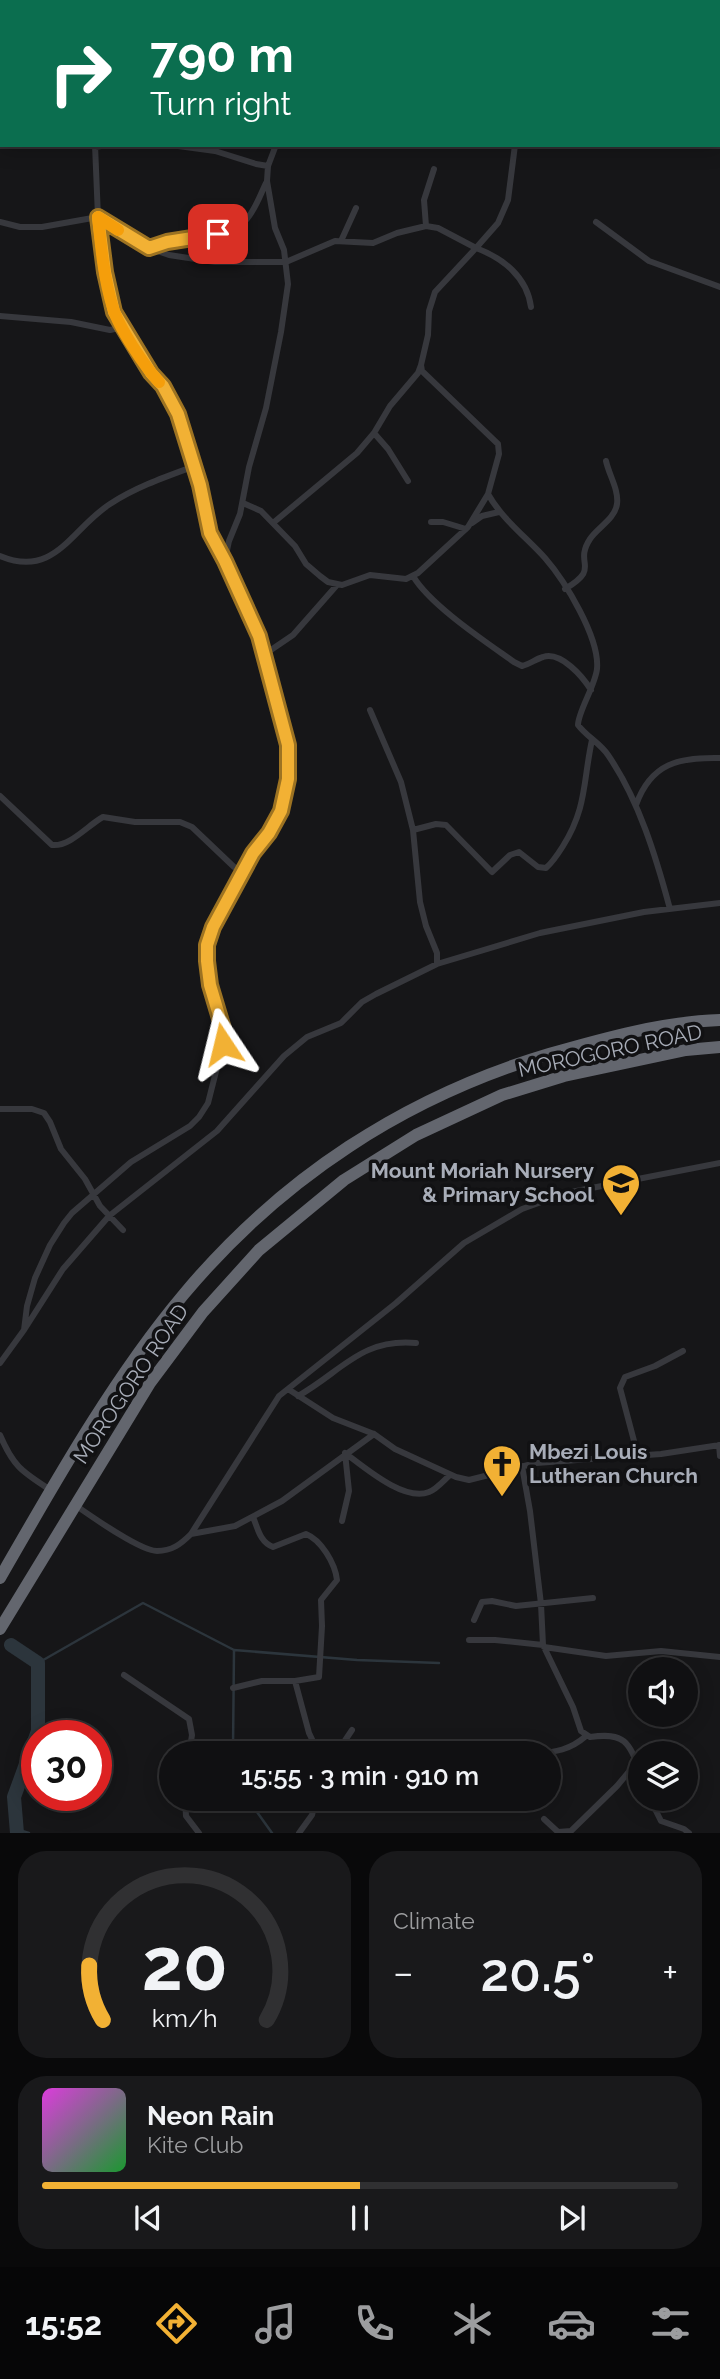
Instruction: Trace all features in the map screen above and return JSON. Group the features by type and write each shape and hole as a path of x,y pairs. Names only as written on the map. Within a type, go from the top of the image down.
{"highway":[{"name":"MOROGORO ROAD","path":"0,1578 117,1385 184,1294 243,1231 316,1168 388,1121 449,1090 505,1067 611,1036 720,1020"},
{"name":"MOROGORO ROAD","path":"0,1629 150,1382 203,1312 259,1250 344,1180 416,1135 502,1095 578,1073 686,1050 720,1047"}],"street":[{"path":"24,1330 32,1287 50,1245 72,1213 139,1156 190,1126 208,1103 224,1032 210,985 207,945 213,927 243,871 281,811 288,779 288,745 272,692 265,654 247,606 210,533 195,467 180,419 163,386 151,373 114,312 109,296 98,217 95,147"},
{"path":"186,147 215,151 268,166"},
{"path":"225,561 229,541 243,503 249,467 266,408 288,284 286,262 275,228 267,181 268,166 275,147"},
{"path":"273,523 357,453 374,433 390,406 418,373 427,346 429,305 435,292 498,223 508,200 515,147"},
{"path":"426,226 424,200 434,169"},
{"path":"149,248 167,242 218,234 242,224 252,211 267,181"},
{"path":"341,241 356,208"},
{"path":"0,222 20,227 42,227 98,217 149,248 169,255 215,262 286,262 341,241 365,245 426,226 438,228 492,255 517,274 528,292 531,307"},
{"path":"596,222 649,261 720,287"},
{"path":"0,316 58,321 110,330 123,327"},
{"path":"421,365 422,371 499,446 488,494 467,528"},
{"path":"374,433 388,449 408,481"},
{"path":"565,589 583,577 586,571 584,551 590,538 614,513 617,504 615,487 606,461"},
{"path":"0,556 26,564 55,553 109,504 139,487 195,467"},
{"path":"488,494 499,512 545,559 587,625 595,644 597,670 578,725 610,757 635,806 670,909"},
{"path":"243,503 258,509 295,546 306,564 328,582 337,584 370,575 399,579 413,576 482,516 499,512"},
{"path":"431,522 467,528"},
{"path":"413,576 421,589 514,662 526,666 543,657 557,658 577,670 591,690"},
{"path":"265,654 293,635 337,584"},
{"path":"370,710 401,782 413,830 420,902 438,964"},
{"path":"413,830 436,824 446,825 492,872 510,855 519,852 538,867 546,868 568,838 580,813 586,792 586,769 592,740"},
{"path":"635,806 640,793 651,778 665,766 682,760 720,758"},
{"path":"0,796 52,845 69,840 103,817 135,822 180,822 192,828 234,867 243,871"},
{"path":"0,1363 63,1269 109,1216 217,1131 293,1047 307,1037 341,1023 376,994 438,964 540,933 644,912 720,902"},
{"path":"0,1109 32,1109 44,1114 61,1149 100,1206 123,1230"},
{"path":"74,1505 155,1552 177,1548 191,1534 205,1509 258,1433 274,1403 464,1243 522,1209 566,1193 720,1163"},
{"path":"298,1396 367,1349 385,1343 416,1343"},
{"path":"638,1456 622,1394 622,1380 683,1351"},
{"path":"288,1389 333,1418 373,1434 395,1449 461,1479 479,1479 536,1463 638,1456 719,1445 720,1455"},
{"path":"191,1534 235,1526 253,1517 282,1501 373,1434"},
{"path":"0,1435 10,1459 30,1477 52,1491"},
{"path":"345,1453 377,1476 412,1493 429,1492 450,1475"},
{"path":"342,1521 349,1490 345,1453"},
{"path":"522,1466 530,1511 544,1646 573,1707 581,1731 586,1736"},
{"path":"233,1688 262,1681 315,1679 320,1674 321,1600 337,1580 336,1572 312,1536 306,1534 273,1547 266,1544 261,1537 253,1517"},
{"path":"474,1620 482,1602 492,1601 516,1606 593,1598"},
{"path":"469,1640 495,1640 606,1656 661,1651 720,1657"},
{"path":"124,1675 189,1718 191,1741"},
{"path":"295,1681 313,1741"},
{"path":"345,1741 352,1730"},
{"path":"561,1751 574,1746 586,1736 618,1737 628,1746"},
{"path":"544,1819 558,1832 571,1831 628,1773"},
{"path":"186,1811 186,1816 199,1833"},
{"path":"299,1833 313,1811"},
{"path":"655,1811 662,1821 689,1833"}],"waterway":[{"path":"38,1663 143,1603 234,1650 357,1660 439,1663"},
{"path":"11,1645 38,1663 38,1731 14,1797 17,1833"},
{"path":"233,1741 234,1650"},
{"path":"257,1811 272,1833"},
{"path":"19,1830 29,1833"}],"slow traffic":[{"path":"118,230 98,217 109,296 114,312 134,347 159,382"}],"place":[{"name":"Mount Moriah Nursery & Primary School","path":"621,1217"},
{"name":"Mbezi Louis Lutheran Church","path":"502,1498"}],"route":[{"path":"218,234 167,242 149,248 98,217 109,296 114,312 151,373 163,386 178,414 200,485 210,533 259,636 288,745 288,779 281,811 269,833 253,853 213,927 207,945 210,985 224,1032 223,1044"}]}
